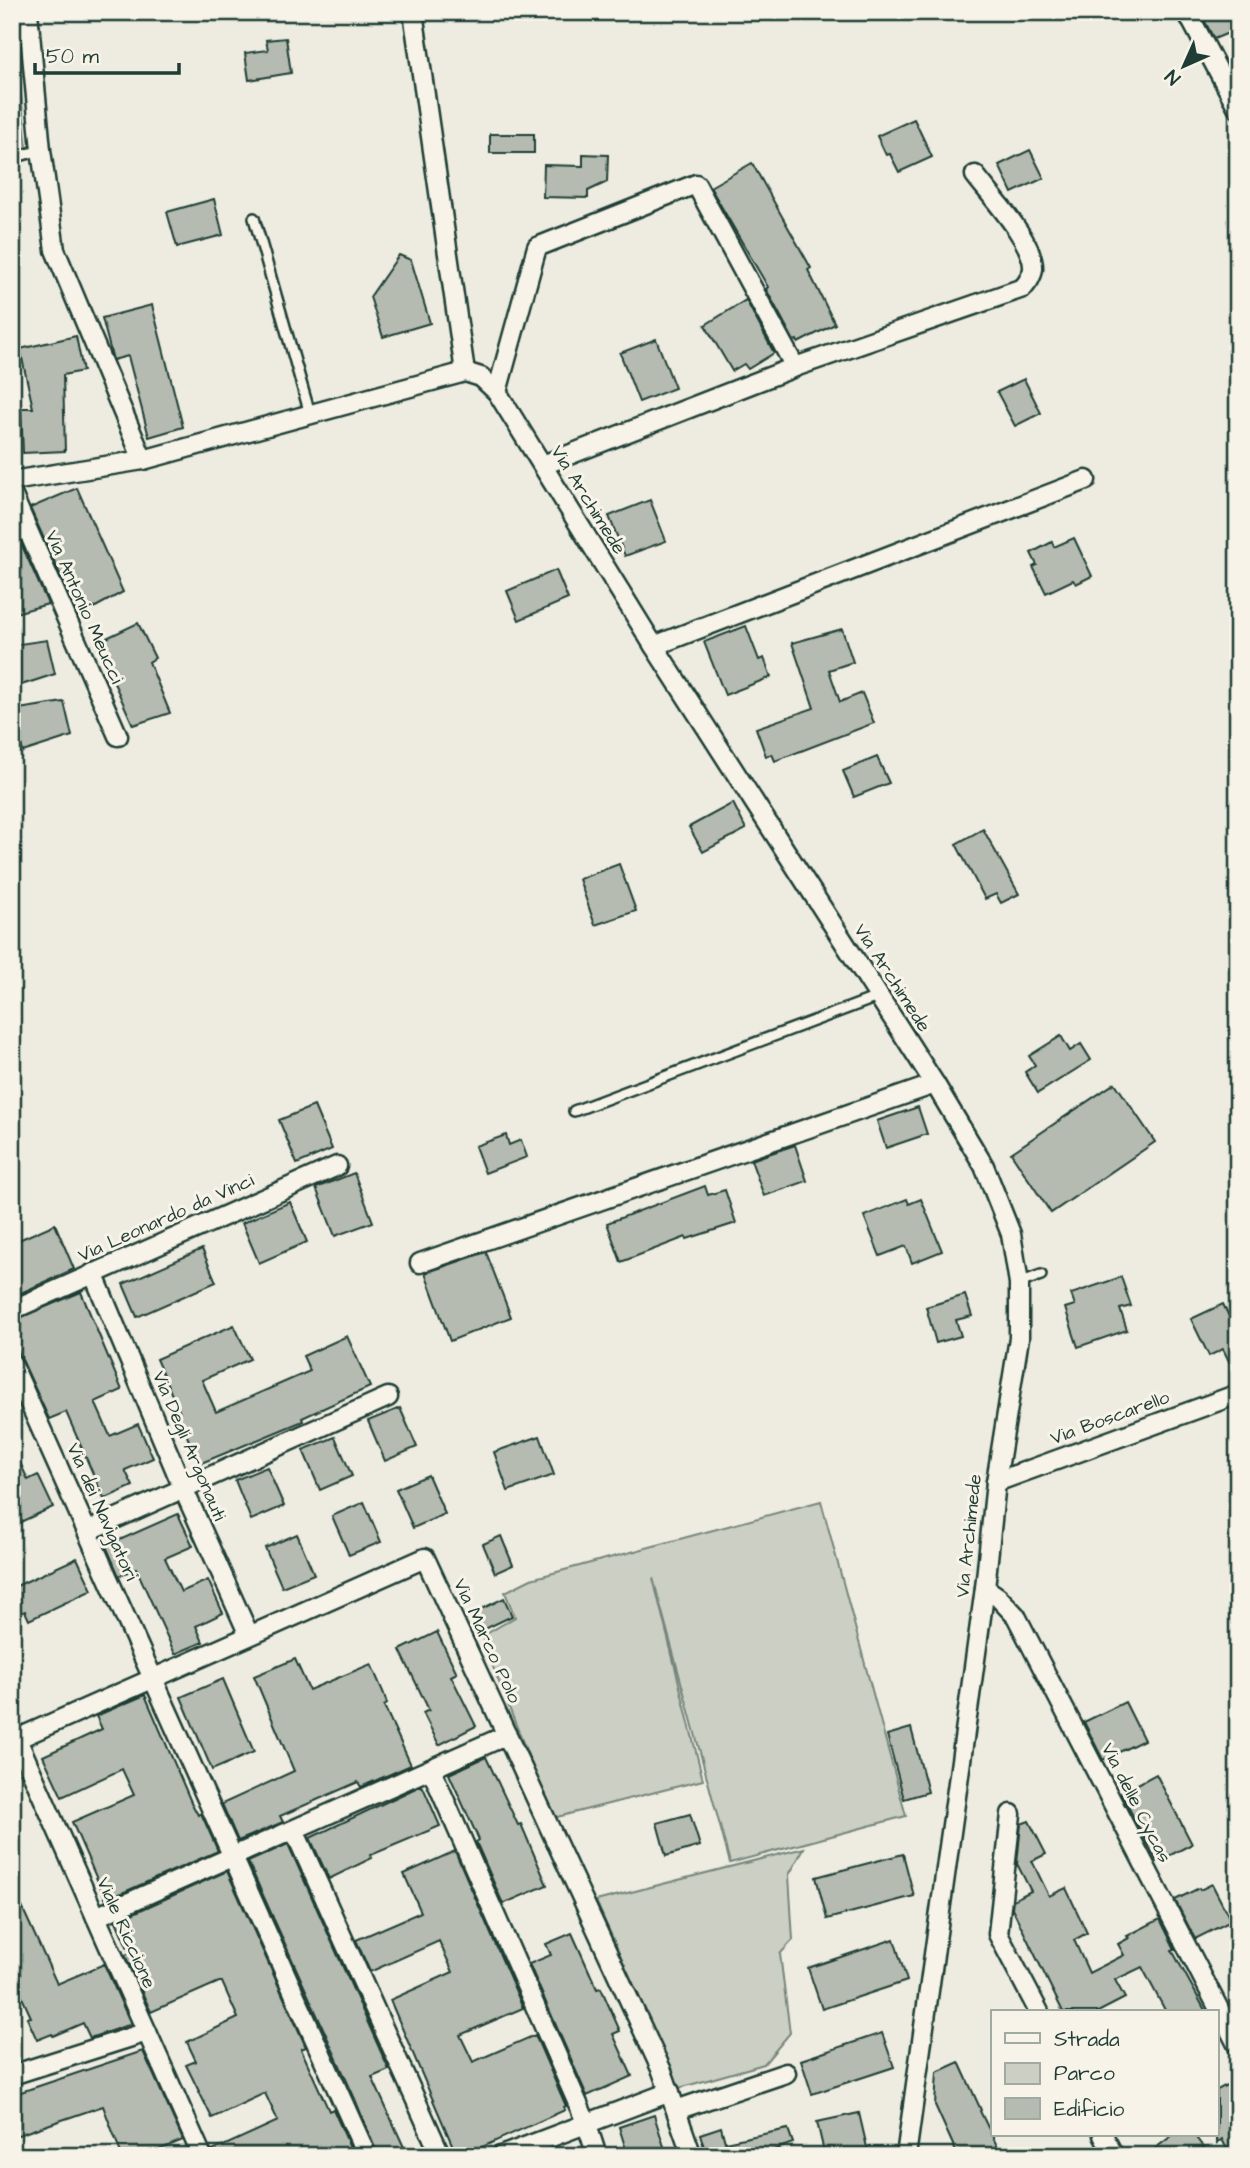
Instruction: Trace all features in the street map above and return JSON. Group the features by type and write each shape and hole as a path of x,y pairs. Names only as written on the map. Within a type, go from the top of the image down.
{"street":[{"path":"28,12 41,150 55,250 143,460"},
{"path":"12,481 143,460 465,372 413,12"},
{"path":"1187,12 1238,108"},
{"path":"543,466 795,367 1023,288 1033,270 1026,244 975,175"},
{"path":"497,392 537,247 696,184 795,367"},
{"name":"Via Archimede","path":"465,372 481,377 497,392 654,646 880,996 984,1166 1011,1234 1019,1283 1018,1338 996,1482 985,1588 906,2156"},
{"path":"654,646 1086,480"},
{"name":"Via Antonio Meucci","path":"12,494 118,737"},
{"path":"420,1264 935,1084"},
{"name":"Via Leonardo da Vinci","path":"12,1310 337,1166"},
{"name":"Via Degli Argonauti","path":"93,1273 183,1488 249,1635"},
{"name":"Via dei Navigatori","path":"12,1364 367,2156"},
{"name":"Via Boscarello","path":"996,1482 1238,1394"},
{"path":"88,1531 388,1398"},
{"name":"Via Marco Polo","path":"14,1736 425,1558 662,2071 692,2156"},
{"name":"Via delle Cycas","path":"985,1588 1016,1616 1238,2046"},
{"path":"96,1917 507,1735"},
{"name":"Viale Riccione","path":"14,1736 202,2156"},
{"path":"431,1769 586,2122 597,2156"},
{"path":"1011,1814 998,1934 1038,2010"},
{"path":"293,1830 441,2156"},
{"path":"12,2075 147,2032"},
{"path":"676,2110 786,2073"},
{"path":"501,2156 521,2152 586,2122 670,2092"},
{"path":"1104,2136 1114,2156"}],"lane":[{"path":"12,159 41,150"},
{"path":"254,218 310,414"},
{"path":"574,1111 880,996"},
{"path":"1019,1283 1041,1275"}],"green space":[{"path":"12,16 27,148 12,152"},
{"path":"821,1501 906,1816 730,1863 653,1578 703,1780 553,1818 483,1636 515,1617 505,1592 531,1579"},
{"path":"804,1848 789,1875 793,1940 780,1954 790,2033 764,2064 679,2088 596,1901"}],"building":[{"path":"1200,12 1238,12 1238,29 1214,39"},
{"path":"286,38 291,73 249,80 245,53 268,50 266,40"},
{"path":"914,119 932,157 899,172 890,154 886,155 877,136"},
{"path":"490,134 534,134 534,153 490,153"},
{"path":"1030,150 1044,178 1012,193 999,165"},
{"path":"583,154 608,155 607,182 588,191 588,198 543,197 544,165 583,166"},
{"path":"752,163 811,268 808,270 835,324 798,343 797,340 794,341 766,289 768,287 710,187"},
{"path":"214,199 223,235 177,247 167,212"},
{"path":"399,255 411,260 430,323 383,337 370,297"},
{"path":"746,300 774,353 748,369 744,364 732,371 705,325"},
{"path":"152,305 183,427 149,437 128,356 113,360 102,318"},
{"path":"76,336 83,371 63,375 65,451 23,453 21,408 33,408 20,349"},
{"path":"656,339 675,388 639,402 620,353"},
{"path":"1024,379 1041,413 1015,426 997,392"},
{"path":"77,488 123,592 79,616 30,508"},
{"path":"650,500 666,541 625,556 609,516"},
{"path":"12,523 48,604 12,614"},
{"path":"1074,538 1092,576 1076,584 1073,580 1046,593 1033,567 1037,565 1031,553 1052,542 1054,547"},
{"path":"556,570 568,599 519,620 507,591"},
{"path":"138,623 155,658 149,662 170,713 133,725 96,643"},
{"path":"746,626 759,660 764,658 771,677 725,695 704,642"},
{"path":"842,629 853,662 829,670 840,702 862,693 874,723 775,761 772,754 766,756 756,728 814,708 792,643"},
{"path":"47,640 55,674 12,688 12,645"},
{"path":"64,702 72,736 23,752 12,710"},
{"path":"877,757 889,783 854,797 843,771"},
{"path":"733,803 746,829 703,852 689,827"},
{"path":"983,829 1019,894 1001,903 996,894 985,899 956,844"},
{"path":"619,864 636,911 595,925 579,879"},
{"path":"1061,1036 1070,1051 1081,1044 1091,1060 1038,1093 1025,1072 1035,1065 1029,1056"},
{"path":"1115,1083 1155,1142 1051,1213 1011,1153"},
{"path":"314,1106 332,1149 297,1164 279,1120"},
{"path":"918,1107 927,1134 886,1148 877,1121"},
{"path":"506,1135 509,1145 521,1140 527,1157 485,1173 475,1146"},
{"path":"795,1145 807,1181 764,1196 751,1160"},
{"path":"354,1173 373,1222 335,1236 316,1188"},
{"path":"705,1186 708,1195 725,1190 736,1223 687,1239 686,1237 621,1262 607,1223"},
{"path":"907,1199 909,1204 921,1199 942,1251 912,1263 906,1246 880,1256 864,1216"},
{"path":"290,1202 307,1242 259,1263 242,1223"},
{"path":"55,1224 74,1269 12,1297 12,1243"},
{"path":"202,1249 216,1282 137,1317 123,1284"},
{"path":"486,1252 511,1317 450,1341 425,1273"},
{"path":"1121,1277 1131,1306 1120,1309 1127,1330 1078,1347 1065,1308 1075,1305 1071,1294"},
{"path":"81,1292 122,1390 95,1402 110,1436 138,1424 153,1458 125,1470 133,1486 104,1499 66,1412 49,1419 12,1338 12,1321"},
{"path":"965,1295 972,1316 956,1320 961,1336 936,1343 926,1307"},
{"path":"1223,1304 1238,1335 1238,1379 1223,1349 1209,1356 1191,1319"},
{"path":"234,1325 250,1359 202,1380 216,1412 310,1371 303,1356 347,1336 370,1387 302,1418 303,1421 199,1464 156,1359"},
{"path":"400,1408 417,1447 385,1461 368,1421"},
{"path":"540,1436 554,1475 508,1491 494,1452"},
{"path":"335,1437 352,1476 320,1490 303,1450"},
{"path":"12,1445 28,1480 38,1475 53,1507 12,1526"},
{"path":"267,1467 284,1506 251,1520 235,1480"},
{"path":"428,1475 445,1514 413,1528 396,1489"},
{"path":"364,1502 381,1542 349,1555 332,1516"},
{"path":"178,1514 193,1546 165,1558 181,1592 208,1580 223,1613 196,1626 203,1642 175,1654 136,1568 119,1576 106,1546"},
{"path":"297,1534 314,1574 282,1587 265,1548"},
{"path":"501,1536 513,1565 495,1573 483,1544"},
{"path":"77,1558 92,1590 29,1620 25,1611 12,1617 12,1588"},
{"path":"504,1598 512,1616 483,1630 475,1612"},
{"path":"437,1632 457,1673 451,1676 476,1726 439,1745 423,1713 429,1710 400,1650"},
{"path":"295,1659 309,1690 371,1664 384,1694 387,1704 384,1706 411,1765 361,1787 358,1782 280,1816 283,1822 238,1841 222,1804 294,1771 254,1676"},
{"path":"223,1679 254,1752 212,1770 181,1697"},
{"path":"145,1695 191,1802 198,1815 201,1813 218,1851 106,1900 72,1822 134,1795 122,1769 62,1797 43,1756 102,1729 96,1716"},
{"path":"1125,1702 1144,1740 1103,1760 1084,1722"},
{"path":"911,1728 928,1792 904,1799 887,1735"},
{"path":"486,1757 518,1825 521,1824 547,1885 503,1904 476,1842 479,1840 449,1774"},
{"path":"1156,1774 1192,1844 1157,1862 1121,1793"},
{"path":"420,1786 423,1787 440,1826 371,1855 372,1858 329,1879 310,1838"},
{"path":"690,1814 700,1846 666,1856 657,1823"},
{"path":"1029,1821 1046,1854 1032,1861 1049,1896 1066,1888 1087,1933 1074,1940 1089,1973 1124,1955 1118,1944 1129,1938 1127,1936 1160,1919 1175,1949 1172,1950 1205,2010 1165,2010 1142,1967 1115,1980 1125,1998 1102,2010 1062,2010 1012,1908 1013,1900 1031,1891 1017,1864 1021,1824"},
{"path":"288,1844 389,2070 372,2077 408,2156 378,2156 248,1862"},
{"path":"455,1851 523,2008 460,2035 473,2062 535,2035 566,2106 565,2110 462,2156 457,2156 390,2000 453,1972 439,1941 370,1972 356,1940 421,1912 404,1874"},
{"path":"903,1854 914,1896 827,1919 816,1877"},
{"path":"227,1871 306,2047 301,2049 329,2111 333,2109 354,2156 213,2156 212,2151 278,2121 265,2093 212,2118 186,2065 196,2061 187,2042 238,2018 222,1982 151,2012 125,1955 130,1953 116,1921"},
{"path":"1212,1884 1231,1921 1195,1939 1175,1900"},
{"path":"12,1885 57,1984 104,1964 131,2024 90,2038 83,2023 37,2040 27,2018 31,2017 12,1975"},
{"path":"572,1933 597,1989 601,1988 620,2031 613,2034 632,2076 587,2096 529,1964 551,1955 546,1944"},
{"path":"894,1939 907,1981 822,2009 808,1968"},
{"path":"882,2033 894,2067 812,2094 801,2060"},
{"path":"143,2051 183,2140 144,2156 122,2156 103,2106 12,2137 12,2095"},
{"path":"959,2062 1002,2156 958,2156 935,2105 937,2072"},
{"path":"1238,2079 1238,2156 1230,2156 1222,2139 1217,2143 1218,2089"},
{"path":"859,2113 869,2156 825,2156 817,2122"},
{"path":"654,2115 667,2156 628,2156 619,2127"},
{"path":"721,2127 725,2142 788,2129 793,2143 757,2156 703,2156 701,2148 704,2147 700,2134"},
{"path":"1172,2136 1195,2136 1210,2156 1145,2156"}]}
